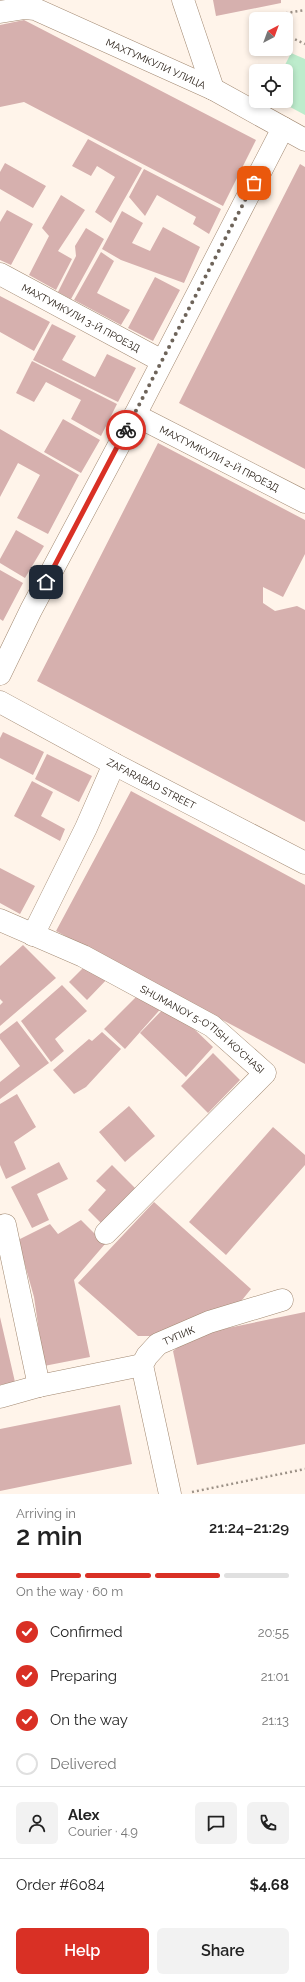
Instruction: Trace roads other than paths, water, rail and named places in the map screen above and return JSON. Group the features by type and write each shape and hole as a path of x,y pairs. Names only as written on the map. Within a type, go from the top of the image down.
{"street":[{"path":"183,0 213,89"},
{"name":"МАХТУМКУЛИ УЛИЦА","path":"0,12 25,8 35,9 213,89 305,140"},
{"path":"0,674 31,610 135,415 283,128"},
{"name":"МАХТУМКУЛИ 3-Й ПРОЕЗД","path":"0,274 162,361"},
{"name":"МАХТУМКУЛИ 2-Й ПРОЕЗД","path":"135,415 305,502"},
{"name":"ZAFARABAD STREET","path":"0,702 114,764 305,863"},
{"path":"33,935 86,828 114,764"},
{"name":"SHUMANOY 5-O'TISH KO'CHASI","path":"0,920 83,956 212,1026 265,1073 106,1233"},
{"path":"5,1225 39,1386"},
{"name":"ТУПИК","path":"142,1365 147,1356 158,1344 209,1322 282,1300"},
{"path":"0,1397 39,1386 142,1365 181,1493"}]}
